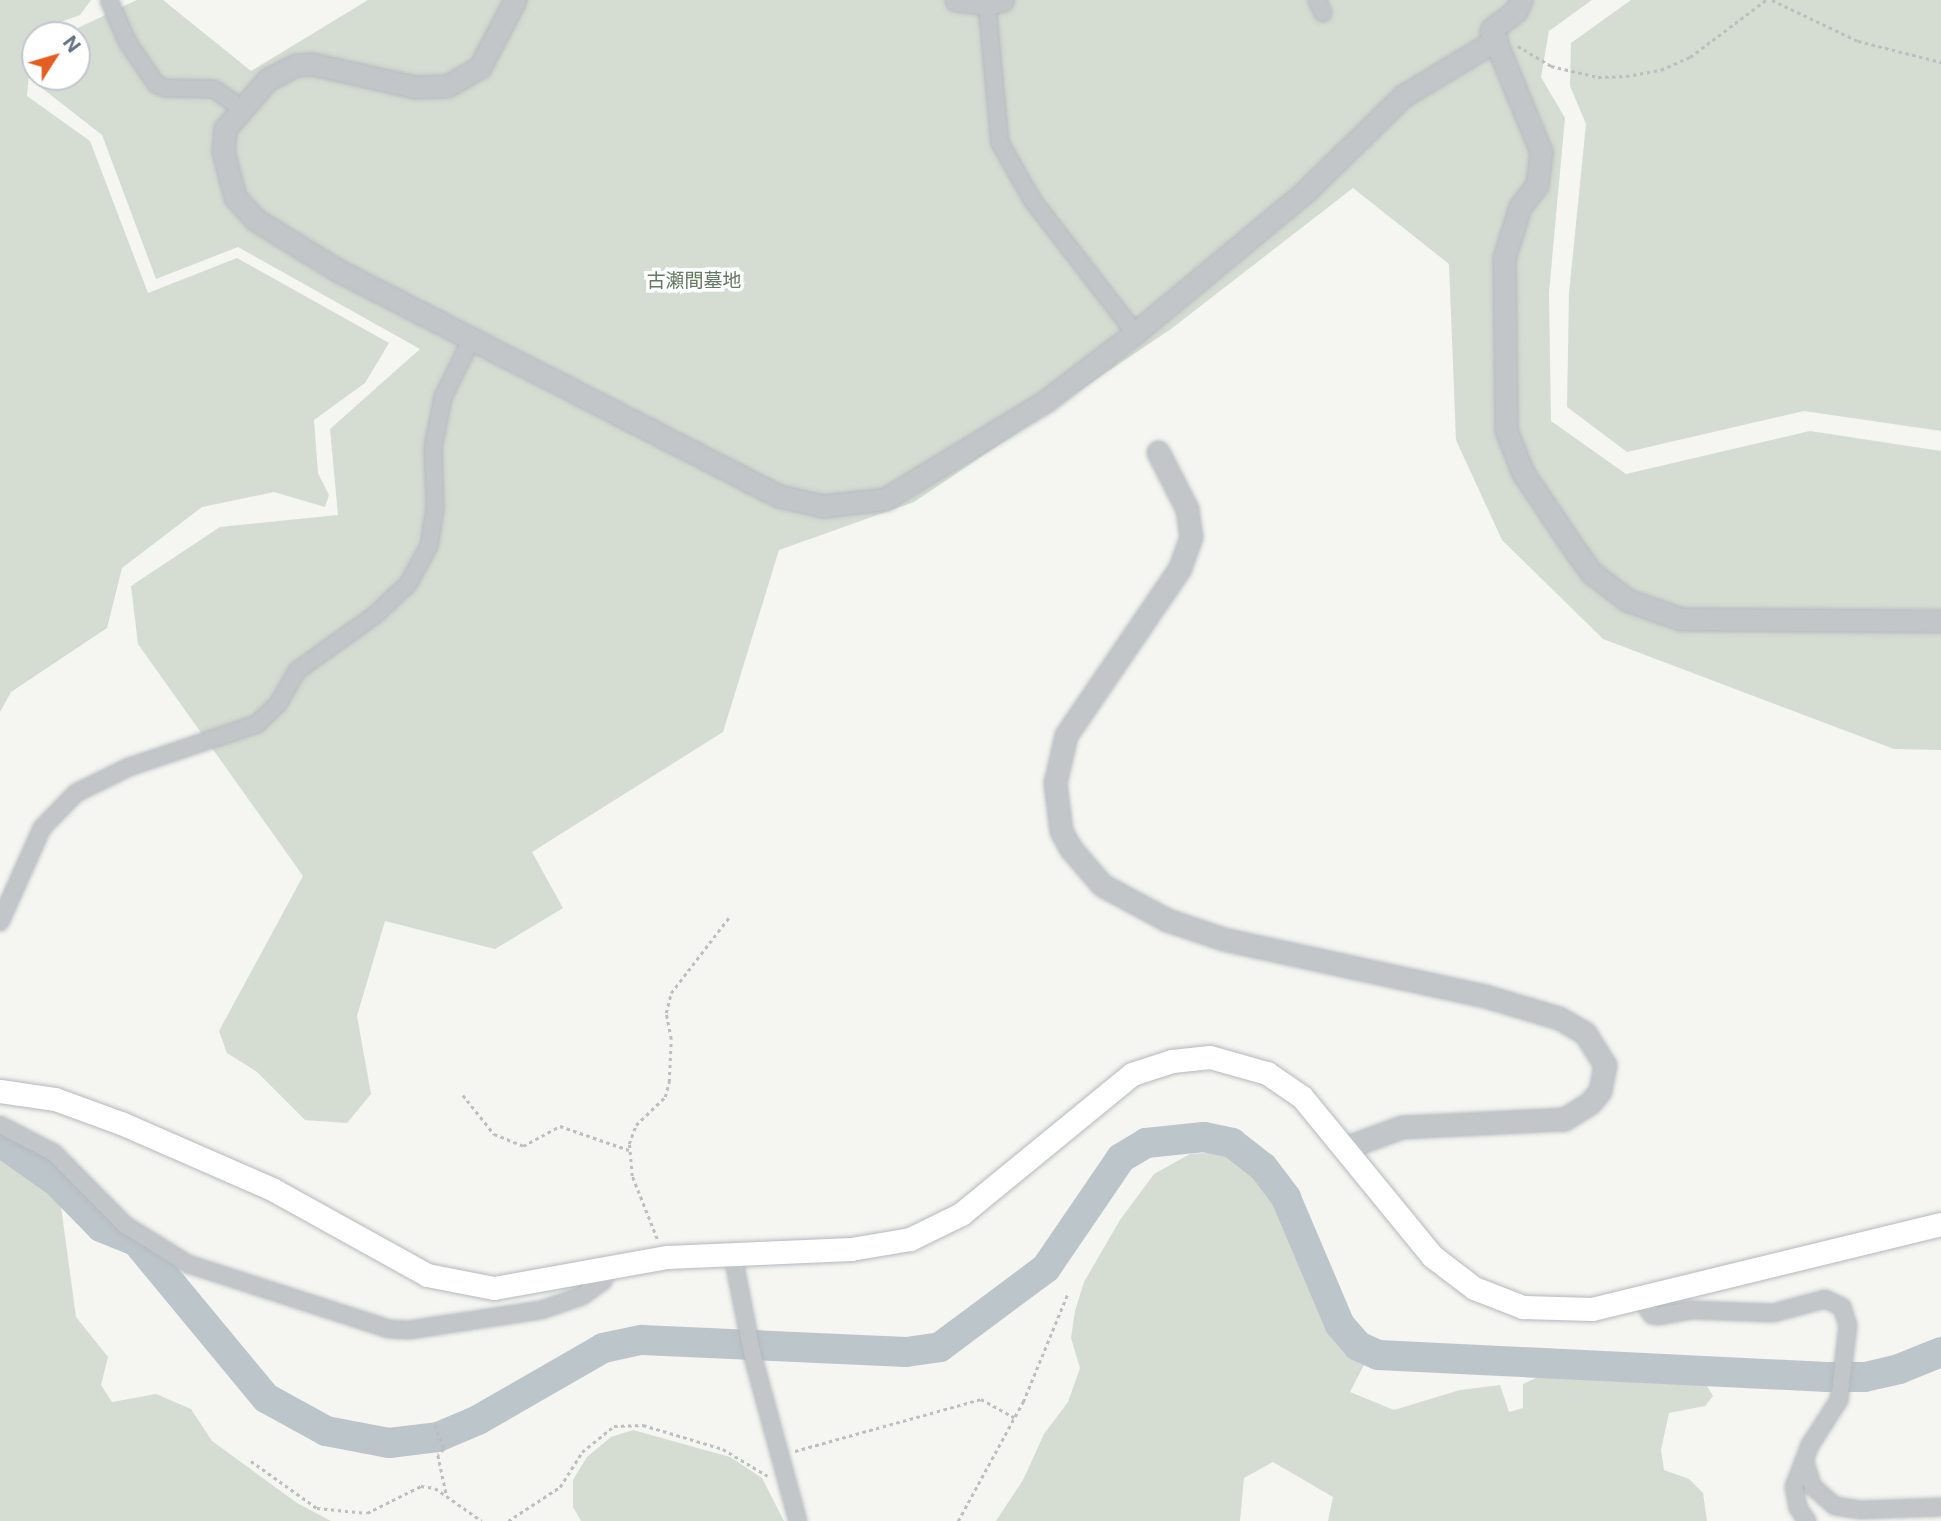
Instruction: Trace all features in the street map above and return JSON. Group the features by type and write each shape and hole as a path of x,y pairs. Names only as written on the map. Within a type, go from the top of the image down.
{"main road":[{"path":"0,1091 55,1098 147,1133 261,1184 397,1262 450,1282 521,1286 661,1258 732,1251 851,1249 933,1231 979,1201 1132,1074 1172,1061 1210,1056 1267,1073 1302,1097 1348,1147 1416,1238 1474,1288 1523,1307 1558,1311 1641,1299 1941,1224"}],"street":[{"path":"109,0 128,43 156,84 165,88 214,89 240,107"},
{"path":"515,0 480,67 459,82 415,88 334,67 296,65 268,79 240,107 225,129 223,151 230,185 245,211 339,271 471,340 779,496 823,506 864,504 903,490 1046,401 1135,333 1307,190 1403,96 1494,35 1516,11 1521,0"},
{"path":"956,0 995,2 1000,143 1034,201 1135,333"},
{"path":"1494,35 1541,152 1537,186 1520,207 1504,258 1506,430 1523,473 1580,558 1627,600 1681,619 1941,621"},
{"path":"0,922 41,828 76,793 129,767 257,724 278,704 298,670 375,615 408,584 429,546 435,508 433,448 443,397 471,340"},
{"path":"1158,452 1183,499 1191,537 1180,568 1066,735 1055,783 1061,831 1071,849 1102,885 1167,920 1223,939 1485,996 1559,1018 1585,1033 1605,1065 1600,1091 1590,1103 1563,1119 1402,1127 1348,1147"},
{"path":"0,1125 54,1153 125,1225 188,1264 389,1329 410,1330 541,1310 582,1296 603,1281 608,1267"},
{"path":"732,1251 753,1357 798,1521"},
{"path":"1641,1299 1652,1315 1658,1317 1692,1310 1773,1313 1834,1300 1842,1307 1848,1325 1841,1362 1839,1400 1810,1445 1794,1487 1798,1508 1807,1521"},
{"path":"1805,1463 1813,1487 1835,1506 1860,1510 1941,1507"}],"path":[{"path":"1494,35 1551,66 1598,77 1626,76 1661,69 1690,57 1766,0"},
{"path":"1772,0 1858,41 1941,62"},
{"path":"661,1258 632,1176 629,1150 636,1125 665,1097 669,1082 671,1039 666,1013 671,993 730,916"},
{"path":"463,1095 494,1134 523,1146 560,1126 629,1150"},
{"path":"958,1521 1014,1417 1068,1293"},
{"path":"779,1456 981,1399 1014,1417"},
{"path":"508,1521 560,1488 593,1439 626,1424 723,1449 761,1469 778,1488 789,1491"},
{"path":"435,1425 444,1449 438,1455 446,1494"},
{"path":"251,1461 317,1508 367,1513 421,1486 446,1494 482,1521"}],"green space":[{"path":"0,0 91,0 80,15 63,21 21,21 21,91 27,91 27,96 90,141 148,293 237,258 389,343 365,383 314,420 318,473 329,495 325,507 274,492 202,507 122,568 107,628 11,692 0,712"},
{"name":"古瀬間墓地","path":"137,0 163,0 251,71 368,0 1592,0 1549,31 1541,77 1565,118 1549,292 1551,421 1626,474 1810,431 1941,451 1941,750 1894,749 1603,639 1502,540 1456,440 1449,264 1353,188 1171,329 914,502 779,550 723,732 532,852 563,908 495,949 385,921 357,1016 371,1094 347,1123 305,1120 257,1072 227,1053 219,1031 303,876 138,644 131,586 220,527 338,515 330,429 420,349 238,247 156,279 102,135 46,91 91,91 91,22"},
{"path":"1631,0 1941,0 1941,431 1804,411 1627,452 1567,407 1569,293 1586,124 1570,86 1571,43"},
{"path":"0,1149 24,1162 59,1192 76,1317 108,1357 101,1385 112,1402 156,1394 191,1409 212,1441 297,1503 331,1521 0,1521"},
{"path":"1220,1152 1243,1170 1253,1171 1283,1211 1331,1322 1365,1363 1350,1392 1394,1410 1460,1390 1500,1385 1509,1412 1523,1408 1523,1384 1545,1374 1704,1381 1713,1396 1705,1406 1669,1413 1661,1450 1664,1470 1689,1479 1703,1493 1707,1521 1328,1521 1333,1497 1273,1462 1244,1478 1240,1521 996,1521 1023,1480 1044,1434 1068,1402 1080,1368 1071,1338 1075,1311 1084,1282 1120,1220 1154,1174 1190,1154"},
{"path":"633,1430 730,1457 762,1478 784,1521 581,1521 573,1507 573,1480 587,1457 611,1437"}],"waterway":[{"path":"0,1142 57,1182 101,1227 136,1241 266,1398 326,1431 389,1443 438,1437 478,1420 603,1348 642,1340 906,1352 940,1347 1046,1268 1121,1158 1146,1143 1204,1137 1232,1143 1263,1167 1286,1198 1340,1325 1358,1346 1378,1355 1865,1377 1899,1369 1941,1352"}]}
